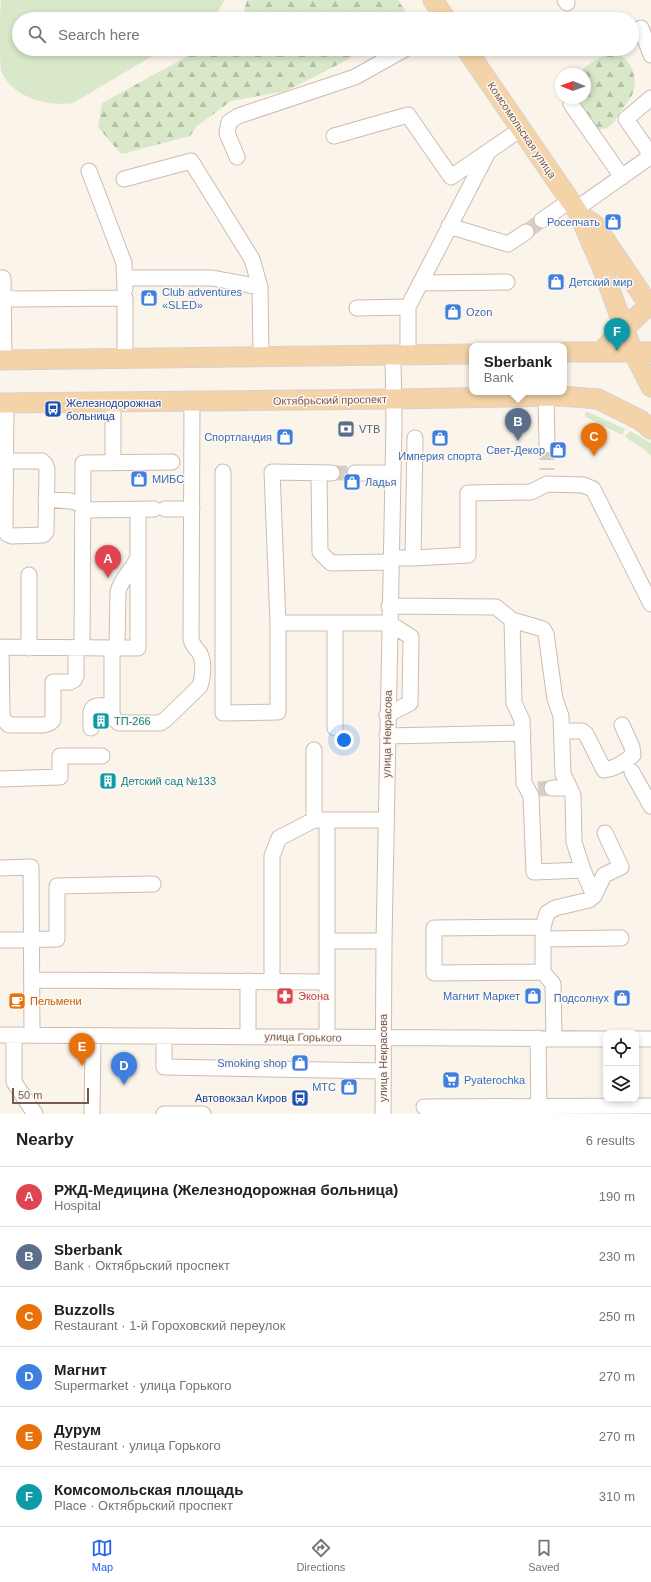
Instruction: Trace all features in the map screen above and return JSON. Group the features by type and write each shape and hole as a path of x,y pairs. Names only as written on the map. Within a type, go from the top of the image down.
{"main road":[{"path":"433,0 441,12"},
{"name":"Комсомольская улица","path":"471,56 575,208 601,265 625,328 642,352 651,387"},
{"name":"Комсомольская улица","path":"575,208 595,225 650,305"},
{"path":"600,352 650,305"},
{"path":"567,352 642,352"},
{"path":"2,360 469,354"},
{"name":"Октябрьский проспект","path":"3,403 561,396 598,399 640,420 651,429"}],"street":[{"path":"641,28 651,55"},
{"path":"237,157 227,133 229,122 238,116 355,77 392,56"},
{"path":"542,220 575,208 651,156 626,119 651,98"},
{"path":"571,104 622,177"},
{"path":"334,136 408,115 451,177 521,129"},
{"path":"356,308 408,308 489,151"},
{"path":"124,179 191,161 252,259"},
{"path":"89,171 124,264 126,358"},
{"path":"449,226 508,244 526,232"},
{"path":"251,237 252,259 260,286 261,357"},
{"path":"0,278 3,278 4,298 2,360"},
{"path":"125,278 212,278 260,286"},
{"path":"420,283 507,282"},
{"path":"4,298 125,298"},
{"name":"улица Некрасова","path":"383,1114 382,1038 394,399 408,308"},
{"path":"546,396 547,445"},
{"path":"138,557 136,564 120,584 118,592 114,648 113,718 120,723 160,723 197,689 202,680 201,656 192,645 191,639 192,401"},
{"path":"113,402 113,463"},
{"path":"3,403 6,461 5,529 7,534 12,536 43,535 46,532 47,469 45,464 42,461 6,461"},
{"path":"413,558 415,438"},
{"path":"138,510 138,648 114,648 79,648 29,648 1,647 2,715 4,720 9,725 44,725 50,723 54,720 53,682 70,682 74,680 76,676 79,648 83,463 172,462"},
{"path":"223,472 223,713 278,712 278,623 272,472 326,473 320,552 331,563 468,555 468,493 531,492 547,477 583,485 593,489 651,604"},
{"path":"355,473 393,473"},
{"path":"46,499 71,500 83,508 138,510 192,509"},
{"path":"29,575 29,648"},
{"path":"389,606 496,607 512,620 543,629 546,634 555,699 561,716 563,774 568,788 573,795 574,842 583,870 594,896"},
{"path":"512,620 514,703 522,720 524,783 539,788 568,788"},
{"path":"278,623 389,623 411,637 410,703 388,715"},
{"path":"334,728 336,623"},
{"path":"90,728 90,710 92,707 96,705 112,706"},
{"path":"562,731 582,731 586,734 604,770 610,769 633,755 632,747 622,725"},
{"path":"387,736 523,733"},
{"path":"314,750 321,820 327,941 327,1037"},
{"path":"0,779 60,777 60,756 102,756"},
{"path":"632,772 651,806"},
{"path":"539,788 531,796 534,872 583,870"},
{"path":"272,981 272,856 279,838 321,820 386,820"},
{"path":"554,1038 553,984 544,972 543,933 547,913 555,908 589,900 594,896 604,875 621,867 605,833"},
{"path":"0,868 31,866 32,1036"},
{"path":"0,940 57,939 56,886 153,884"},
{"path":"544,972 434,973 434,928 621,938"},
{"path":"327,941 384,941"},
{"path":"32,980 327,982"},
{"path":"248,981 248,1036"},
{"path":"7,1036 14,1082 35,1114"},
{"name":"улица Горького","path":"7,1036 603,1039"},
{"path":"92,1114 93,1036"},
{"path":"164,1036 164,1067 383,1071"},
{"path":"538,1038 539,1111"},
{"path":"639,1039 651,1039"},
{"path":"424,1107 539,1111 651,1106"},
{"path":"164,1114 203,1114"}],"green space":[{"path":"1,0 225,0 217,12 12,12 12,56 152,56 73,103 63,104 42,101 22,94 13,88 1,71"},
{"path":"247,0 398,0 406,12 244,12"},
{"path":"188,56 353,56 286,91 231,101 197,126 190,136 121,154 98,127 102,103"},
{"path":"605,56 622,56 633,71 635,83 632,95 612,124 607,128 595,130 578,110 578,104 591,104 591,68 585,68"},
{"path":"586,412 625,429 622,435 586,417"},
{"path":"630,431 651,443 651,456 625,437"}],"tunnel":[{"path":"526,232 542,220"},
{"path":"547,445 547,470"},
{"path":"332,473 355,473"},
{"path":"538,789 552,788"}],"place":[{"name":"Росепчать","path":"613,222"},
{"name":"Детский мир","path":"556,282"},
{"name":"Club adventures «SLED»","path":"149,298"},
{"name":"Ozon","path":"453,312"},
{"name":"Комсомольская площадь","path":"617,351"},
{"name":"Железнодорожная больница","path":"53,409"},
{"name":"VTB","path":"346,429"},
{"name":"Спортландия","path":"285,437"},
{"name":"Империя спорта","path":"440,438"},
{"name":"Sberbank","path":"518,441"},
{"name":"Свет-Декор","path":"558,450"},
{"name":"Buzzolls","path":"594,456"},
{"name":"МИБС","path":"139,479"},
{"name":"Ладья","path":"352,482"},
{"name":"РЖД-Медицина (Железнодорожная больница)","path":"108,578"},
{"name":"ТП-266","path":"101,721"},
{"name":"Детский сад №133","path":"108,781"},
{"name":"Экона","path":"285,996"},
{"name":"Магнит Маркет","path":"533,996"},
{"name":"Подсолнух","path":"622,998"},
{"name":"Пельмени","path":"17,1001"},
{"name":"Smoking shop","path":"300,1063"},
{"name":"Дурум","path":"82,1066"},
{"name":"Pyaterochka","path":"451,1080"},
{"name":"Магнит","path":"124,1085"},
{"name":"МТС","path":"349,1087"},
{"name":"Автовокзал Киров","path":"300,1098"}]}
